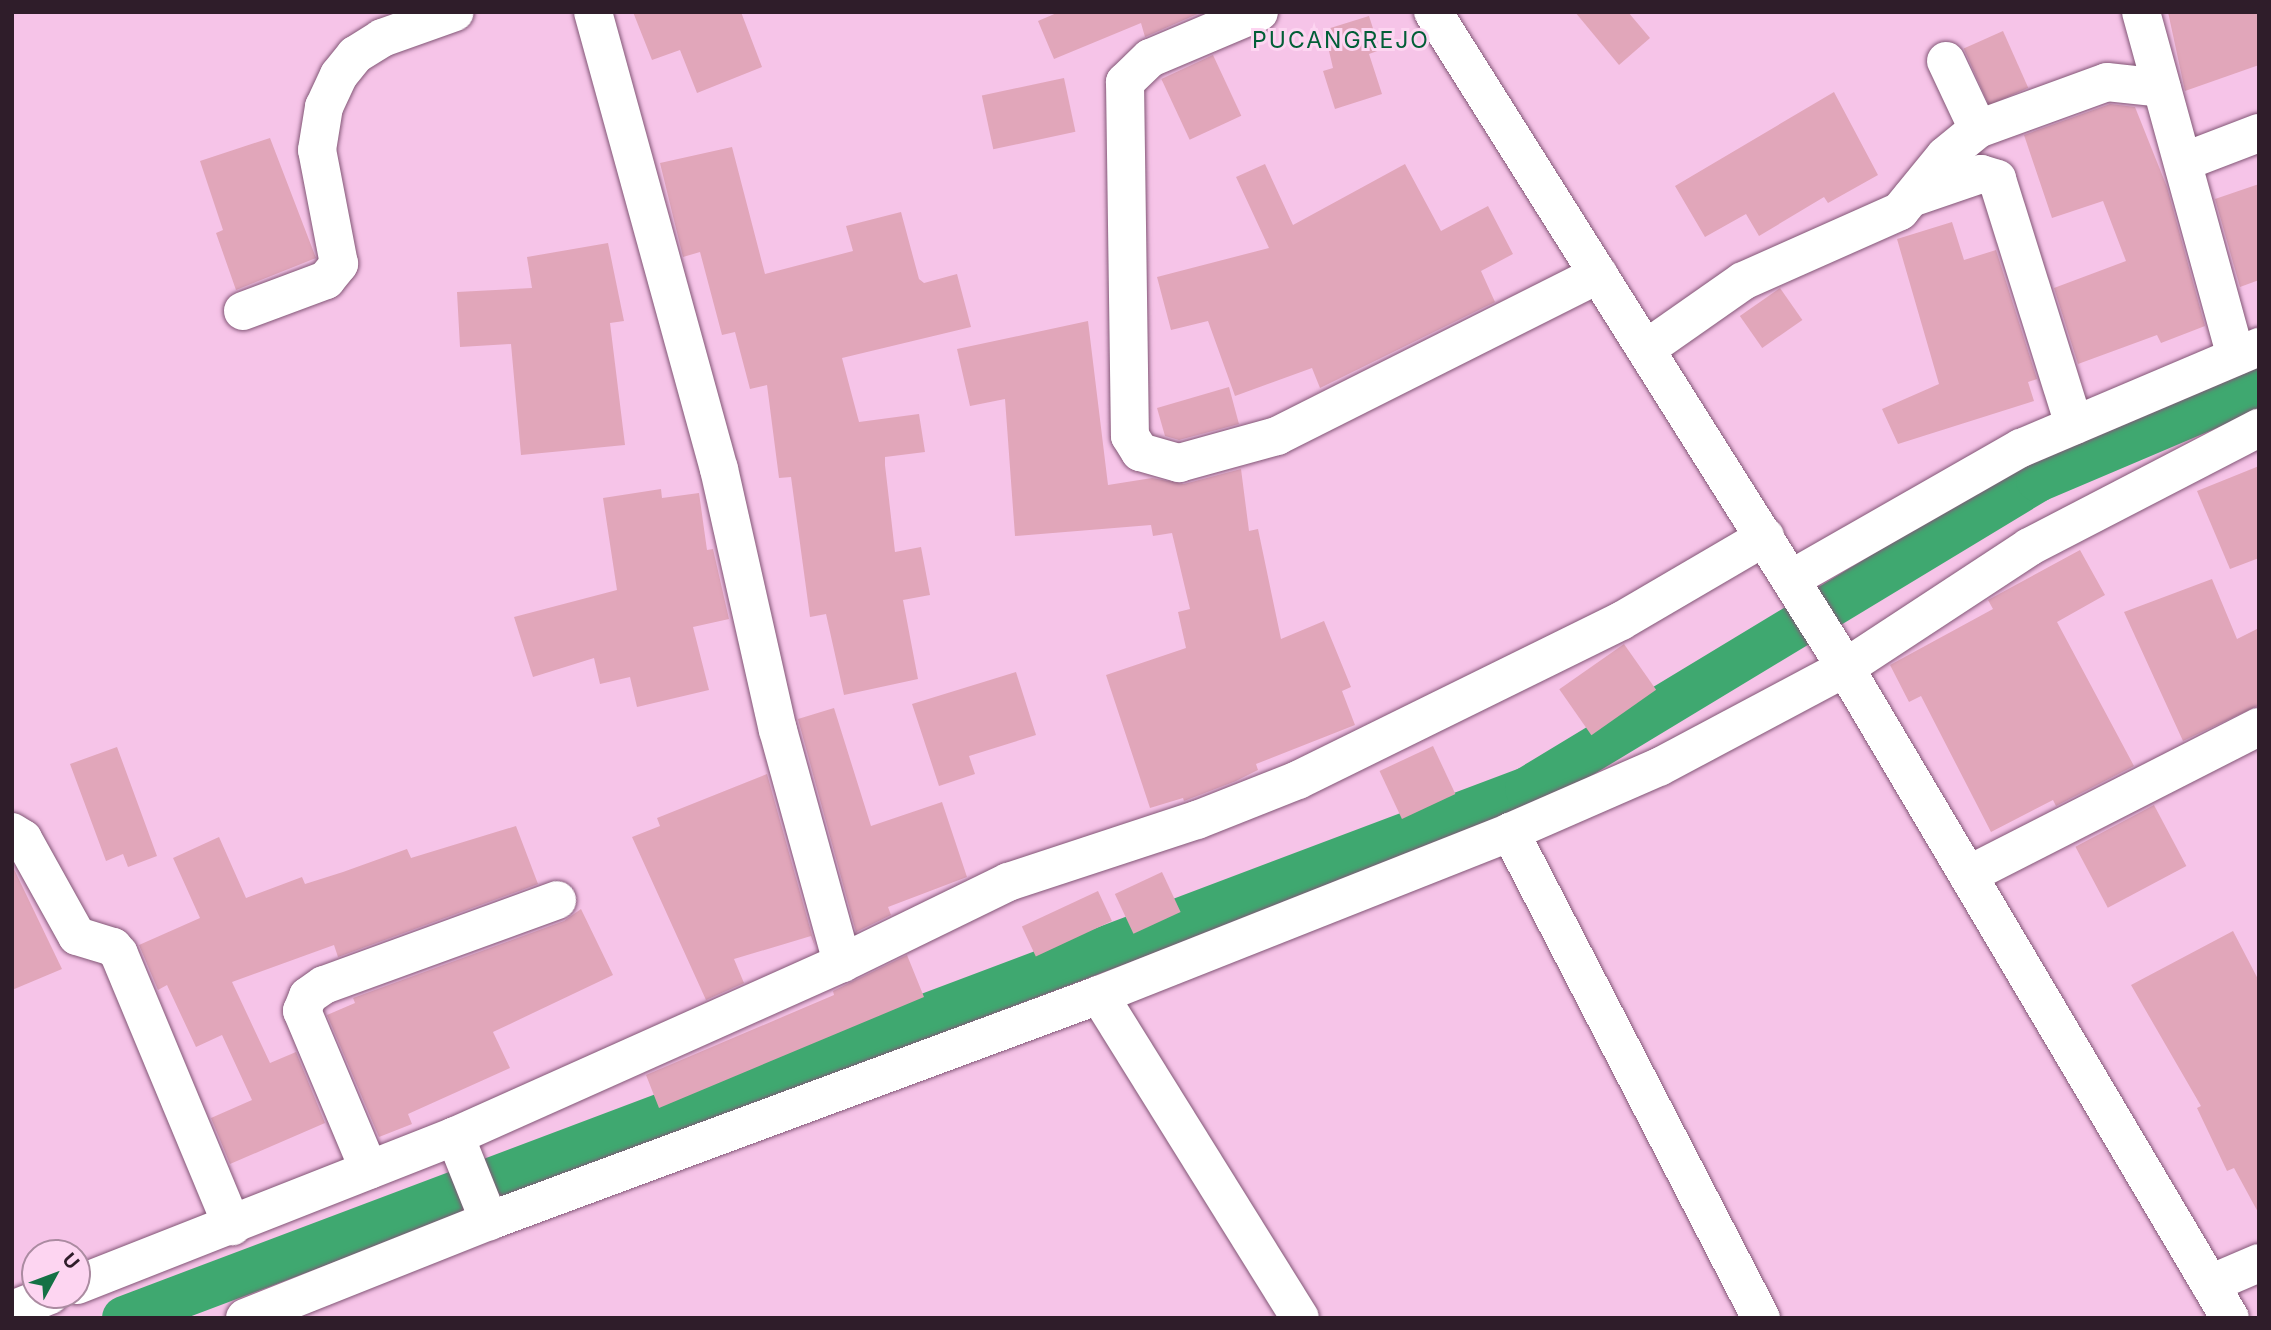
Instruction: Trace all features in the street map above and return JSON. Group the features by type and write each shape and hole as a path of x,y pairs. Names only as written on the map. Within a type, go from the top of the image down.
{"street":[{"path":"243,311 326,280 339,264 317,150 324,107 339,75 355,55 382,38 455,12"},
{"path":"593,12 719,469 778,730 842,963"},
{"path":"1259,12 1150,58 1125,82 1130,436 1140,452 1179,463 1277,436 1599,274"},
{"path":"1433,12 1840,658 2230,1318"},
{"path":"1794,583 2021,448 2247,351 2183,162 2141,12"},
{"path":"1946,61 1978,129"},
{"path":"1646,349 1743,281 1900,211 1944,156 1978,129 2107,82 2162,88"},
{"path":"2183,162 2259,133"},
{"path":"1911,198 1982,174 1997,179 2074,425"},
{"path":"91,1280 369,1170 473,1180 1099,995 1510,832 1659,767 2029,547 2259,428"},
{"path":"245,1318 842,963 1008,883 1197,820 1298,780 1621,621 1765,537"},
{"path":"1968,875 2259,727"},
{"path":"12,832 23,839 77,936 113,947 119,954 232,1226"},
{"path":"1510,832 1761,1318"},
{"path":"369,1170 302,1011 308,996 324,985 557,900"},
{"path":"1099,995 1300,1318"},
{"path":"2210,1284 2259,1264"}],"building":[{"path":"633,12 741,12 762,67 697,93 680,50 652,60"},
{"path":"1059,12 1202,12 1145,37 1141,23 1054,59 1038,21"},
{"path":"1575,12 1628,12 1650,38 1619,65"},
{"path":"2168,12 2259,12 2259,65 2185,91"},
{"path":"1369,16 1380,50 1369,54 1382,94 1335,109 1323,71 1333,68 1324,30"},
{"path":"2003,31 2028,88 1989,105 1964,48"},
{"path":"1213,55 1241,116 1190,140 1161,79"},
{"path":"1064,78 1075,132 993,149 982,95"},
{"path":"1834,92 1878,175 1828,203 1824,197 1759,236 1746,214 1705,237 1675,186"},
{"path":"2110,104 2135,107 2167,187 2205,326 2161,343 2157,335 2078,364 2054,288 2126,261 2103,201 2052,218 2024,135"},
{"path":"270,138 316,258 236,290 216,233 223,230 200,161"},
{"path":"732,147 765,274 853,251 846,226 901,212 919,279 924,283 957,274 971,327 842,358 859,422 919,414 925,452 885,457 895,552 921,547 930,595 903,600 918,679 844,695 826,614 810,617 791,477 779,478 767,385 750,389 735,332 722,335 700,252 683,257 660,163"},
{"path":"1265,164 1293,225 1405,164 1441,231 1488,206 1513,254 1481,271 1495,302 1320,388 1312,368 1235,396 1208,321 1171,330 1157,277 1269,248 1236,177"},
{"path":"2259,184 2259,280 2240,287 2215,199"},
{"path":"1952,222 1964,260 1996,250 2037,379 2028,382 2034,401 1898,444 1882,409 1939,384 1897,239"},
{"path":"608,243 624,321 610,323 625,445 521,455 511,344 460,347 457,292 532,288 527,257"},
{"path":"1780,288 1802,320 1762,348 1740,316"},
{"path":"1088,321 1108,485 1152,478 1184,484 1241,469 1249,531 1258,529 1281,639 1324,621 1351,687 1342,691 1355,725 1256,764 1258,770 1236,781 1184,801 1183,798 1150,808 1106,675 1186,648 1178,612 1190,609 1172,533 1153,536 1151,525 1015,536 1005,399 970,406 957,349"},
{"path":"1229,387 1239,424 1179,440 1165,436 1157,408"},
{"path":"2259,466 2259,558 2230,569 2197,491"},
{"path":"661,489 662,498 699,493 707,550 713,549 729,619 693,627 709,690 637,707 630,677 600,684 594,658 533,677 514,617 617,590 603,498"},
{"path":"2080,550 2105,595 2057,622 2134,766 2056,806 2053,800 1991,832 1921,696 1909,702 1890,665 1993,609 1988,600"},
{"path":"2212,579 2237,639 2259,628 2259,705 2183,741 2124,612"},
{"path":"1624,644 1656,690 1591,735 1559,689"},
{"path":"1016,672 1036,735 969,756 975,774 939,786 912,704"},
{"path":"834,708 871,826 942,802 967,877 888,907 891,915 856,932 798,719"},
{"path":"1433,746 1455,794 1402,819 1380,771"},
{"path":"117,747 157,856 128,867 123,854 106,861 70,764"},
{"path":"767,774 815,946 811,936 734,959 744,983 706,1000 632,837 660,826 657,818"},
{"path":"2154,805 2186,866 2108,908 2075,847"},
{"path":"516,826 538,884 338,957 334,945 232,982 270,1063 296,1052 325,1123 230,1164 211,1118 252,1100 222,1035 196,1047 167,985 158,990 139,945 200,918 173,858 219,837 246,898 302,877 305,884 407,849 411,858"},
{"path":"12,865 62,969 12,990"},
{"path":"1162,872 1181,912 1133,934 1115,894"},
{"path":"1098,891 1112,921 1036,956 1022,926"},
{"path":"581,909 613,975 493,1032 510,1068 408,1114 412,1124 379,1137 327,1015 355,1003 353,998 564,921"},
{"path":"2233,931 2259,981 2259,1214 2234,1168 2227,1171 2197,1108 2201,1106 2131,985"},
{"path":"907,955 924,997 659,1108 646,1075 834,995 833,991"}],"waterway":[{"path":"124,1318 1527,789 2038,480 2259,386"}],"district":[{"name":"PUCANGREJO","path":"1341,40"}]}
